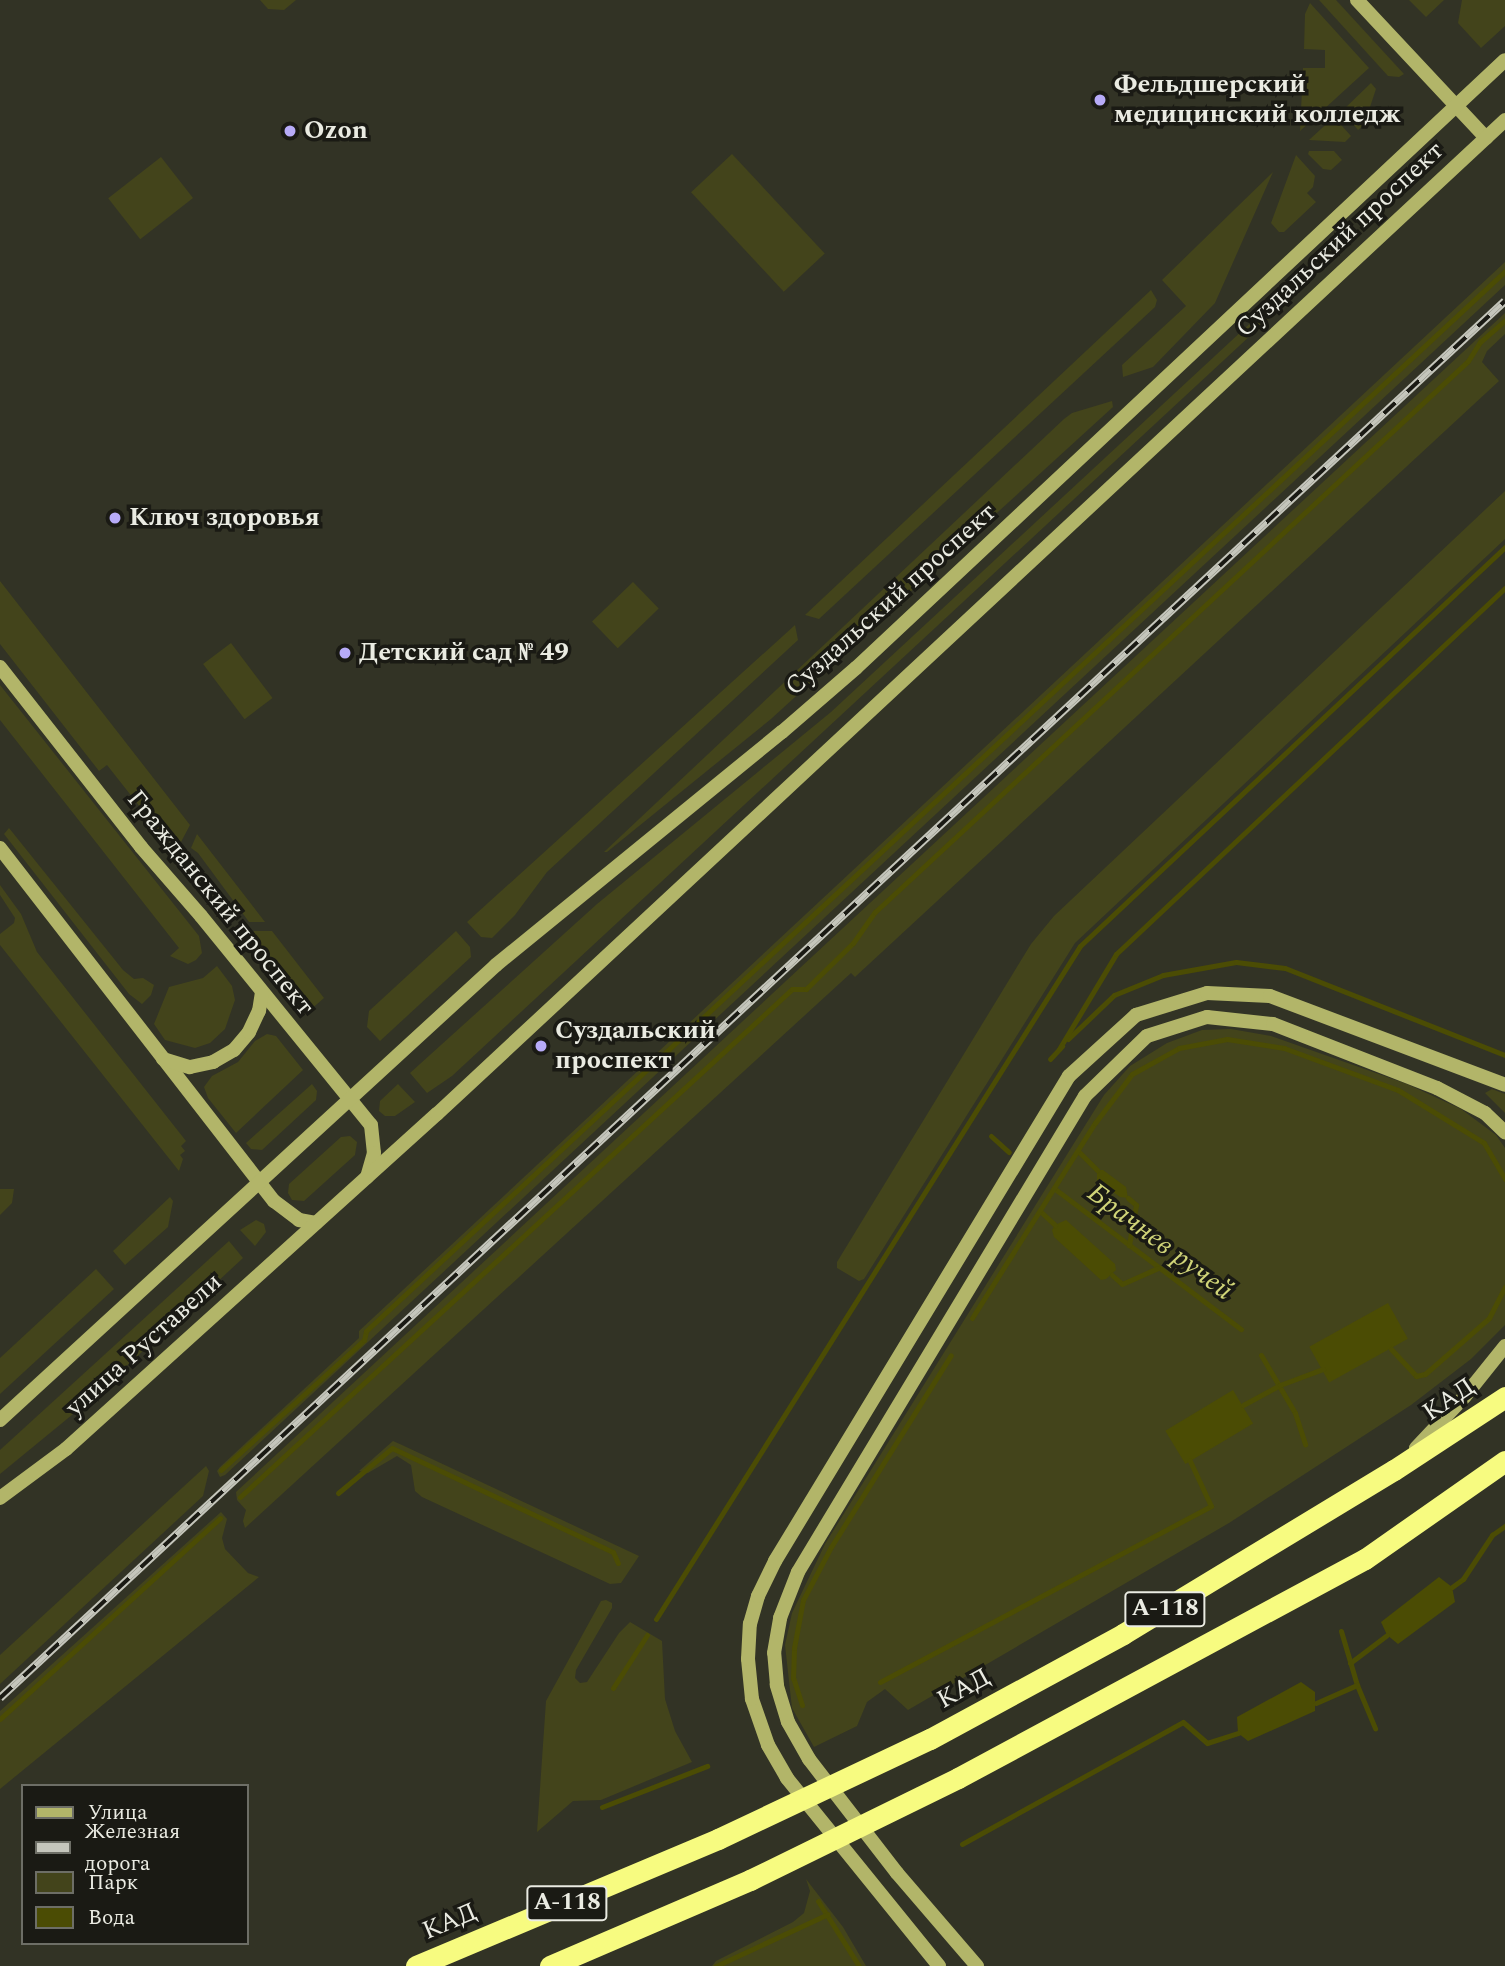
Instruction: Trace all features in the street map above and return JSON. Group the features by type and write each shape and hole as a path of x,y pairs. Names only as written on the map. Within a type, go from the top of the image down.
{"highway":[{"name":"КАД","path":"416,1966 718,1839 930,1739 1123,1634 1394,1470 1505,1397"},
{"name":"А-118","path":"550,1966 750,1881 958,1778 1365,1559 1505,1461"}],"main road":[{"path":"1357,0 1486,138"},
{"name":"Суздальский проспект","path":"260,1184 540,927 718,785 856,668 1505,60"},
{"name":"Суздальский проспект","path":"317,1223 1505,120"},
{"name":"Гражданский проспект","path":"0,667 141,846 371,1125 375,1139 367,1178"},
{"path":"0,848 260,1184 284,1210 299,1220 317,1223"},
{"path":"163,1059 190,1067 214,1062 233,1050 249,1032 259,1011 262,992"},
{"path":"939,1966 787,1778 768,1745 752,1699 747,1660 750,1624 758,1596 775,1561 1069,1076 1136,1015 1207,993 1270,996 1505,1085"},
{"path":"977,1966 897,1873 809,1759 788,1721 777,1685 774,1653 780,1618 798,1572 1085,1097 1147,1036 1207,1017 1273,1024 1437,1088 1485,1113 1505,1132"},
{"name":"улица Руставели","path":"0,1420 260,1184"},
{"name":"улица Руставели","path":"0,1497 66,1448 317,1223"},
{"path":"1394,1470 1465,1396 1505,1346"}],"green space":[{"path":"260,0 296,0 284,10 268,9"},
{"path":"1319,0 1336,0 1404,74 1399,77 1388,76"},
{"path":"1409,0 1444,0 1426,17"},
{"path":"1462,0 1505,0 1505,26 1481,48 1458,23"},
{"path":"1310,3 1369,68 1300,131 1303,68 1325,68 1325,50 1304,49 1305,14"},
{"path":"1371,83 1376,89 1364,125 1358,130 1342,111"},
{"path":"1334,117 1351,136 1345,142 1309,140"},
{"path":"1309,151 1334,151 1342,160 1331,170 1323,169 1308,154"},
{"path":"732,154 825,253 784,292 691,192"},
{"path":"1296,155 1315,176 1313,187 1307,193 1316,202 1284,232 1279,232 1271,223"},
{"path":"161,157 193,198 140,239 108,198"},
{"path":"1273,172 1215,303 1153,367 1123,377 1122,365 1186,306 1162,280"},
{"path":"1505,262 1505,285 220,1477 217,1471 220,1467 359,1338 359,1331"},
{"path":"1300,277 1307,283 452,1076 427,1093 410,1073 597,904 831,712"},
{"path":"1151,290 1157,300 1155,307 819,619 805,615"},
{"path":"1505,313 1505,334 1487,351 1482,362 1499,381 855,977 851,973 245,1528 243,1521 246,1510 237,1500 236,1492"},
{"path":"1112,401 1113,407 771,719 604,852 1064,419 1072,413"},
{"path":"1505,491 1505,539 1075,943 864,1279 859,1281 837,1268 837,1262 1031,944 1054,916"},
{"path":"0,581 190,825 181,842 159,831 107,765 99,771 0,644"},
{"path":"633,582 659,609 618,648 592,622"},
{"path":"795,625 798,640 547,872 515,915 492,938 481,937 467,922"},
{"path":"231,643 273,698 245,719 203,664"},
{"path":"0,685 199,936 202,953 196,960 188,964 170,956 179,948 0,720"},
{"path":"9,828 123,970 134,979 143,978 154,985 151,995 142,1004 129,994 4,834"},
{"path":"197,834 265,922 249,922 198,853 191,848"},
{"path":"0,885 21,914 37,952 186,1141 181,1146 185,1151 180,1155 183,1159 179,1171 0,945 0,934 14,923 15,918 0,895"},
{"path":"254,931 272,931 324,998 309,1011 251,939"},
{"path":"456,931 470,947 471,957 380,1041 367,1027 369,1011"},
{"path":"217,966 232,986 235,1000 225,1029 210,1043 195,1048 165,1040 154,1024 169,987 203,978"},
{"path":"1231,1029 1271,1036 1407,1084 1461,1109 1496,1135 1505,1148 1505,1325 1471,1359 1411,1405 1229,1523 908,1710 885,1689 867,1702 857,1726 814,1747 792,1708 785,1645 792,1613 825,1544 1104,1095 1130,1066 1167,1043 1202,1030"},
{"path":"267,1034 276,1036 303,1070 236,1133 208,1098 204,1087 212,1076 238,1062 255,1041"},
{"path":"312,1084 317,1091 316,1100 262,1150 251,1149 246,1143"},
{"path":"398,1084 415,1102 395,1116 385,1116 379,1111 380,1101"},
{"path":"1492,1089 1505,1094 1505,1113 1485,1093"},
{"path":"350,1136 357,1142 355,1155 304,1201 292,1200 288,1193 289,1184 341,1137"},
{"path":"0,1189 14,1189 12,1203 0,1215"},
{"path":"170,1197 173,1201 168,1227 125,1265 113,1251"},
{"path":"256,1220 264,1224 266,1232 255,1246 240,1230"},
{"path":"229,1241 243,1258 89,1401 0,1474 0,1450"},
{"path":"96,1269 114,1289 0,1394 0,1358"},
{"path":"393,1441 639,1556 621,1583 610,1584 422,1497 415,1491 411,1465 397,1456 368,1473 359,1471"},
{"path":"206,1466 209,1471 203,1496 0,1684 0,1655"},
{"path":"221,1512 227,1519 222,1538 225,1549 248,1573 259,1577 0,1789 0,1711"},
{"path":"601,1601 612,1603 612,1608 576,1670 575,1678 580,1683 587,1682 619,1633 630,1622 662,1641 665,1699 675,1731 692,1762 601,1800 573,1801 537,1832 546,1701"},
{"path":"806,1879 843,1927 866,1966 712,1966 716,1961 793,1922 804,1913 810,1891"}],"water":[{"path":"1097,1170 1103,1170 1126,1187 1128,1198 1120,1197 1097,1180"},
{"path":"1066,1220 1115,1264 1116,1270 1106,1279 1101,1280 1054,1237 1052,1230 1055,1225"},
{"path":"1388,1303 1408,1339 1329,1382 1309,1347"},
{"path":"1233,1390 1253,1423 1185,1464 1165,1431"},
{"path":"1439,1577 1452,1587 1455,1602 1398,1644 1387,1635 1381,1622"},
{"path":"1301,1682 1315,1692 1315,1711 1248,1741 1238,1733 1237,1717"}],"waterway":[{"path":"221,1470 364,1340 366,1331 1505,271"},
{"path":"240,1497 792,989 806,989 853,943 875,912 1468,361 1480,342 1505,320"},
{"path":"656,1619 1080,946 1505,547"},
{"path":"1059,1049 1116,954 1505,588"},
{"path":"1068,1039 1114,995 1163,975 1236,962 1285,968 1505,1055"},
{"path":"972,1318 1095,1123 1132,1074 1179,1048 1227,1039 1284,1048 1398,1090 1484,1143 1505,1179"},
{"path":"1050,1059 1062,1046"},
{"name":"Брачнев ручей","path":"991,1136 1009,1152"},
{"path":"1078,1151 1097,1170"},
{"name":"Брачнев ручей","path":"1055,1189 1241,1329"},
{"path":"1128,1198 1136,1205 1129,1245"},
{"path":"1040,1211 1055,1225"},
{"path":"1112,1275 1122,1284 1158,1268"},
{"path":"1391,1349 1416,1376 1425,1374 1489,1318 1505,1287"},
{"path":"802,1705 793,1678 794,1648 803,1600 831,1547 951,1355"},
{"name":"Брачнев ручей","path":"1261,1355 1295,1413 1305,1444"},
{"name":"Брачнев ручей","path":"1243,1405 1280,1385 1323,1369"},
{"path":"338,1493 392,1448 613,1552 618,1563"},
{"path":"880,1682 1211,1506 1190,1461"},
{"path":"0,1719 220,1518"},
{"path":"1452,1587 1463,1579 1492,1535 1505,1526"},
{"path":"1341,1631 1357,1685 1375,1728"},
{"path":"613,1688 647,1635"},
{"path":"1350,1663 1387,1635"},
{"path":"1316,1703 1357,1685"},
{"path":"962,1844 1183,1722 1207,1743 1238,1733"},
{"path":"602,1807 707,1766"},
{"path":"818,1901 859,1966"},
{"path":"716,1966 828,1914"}],"railway":[{"path":"0,1698 1505,301"}],"place":[{"name":"Фельдшерский медицинский колледж","path":"1100,100"},
{"name":"Ozon","path":"290,131"},
{"name":"Ключ здоровья","path":"115,518"},
{"name":"Детский сад № 49","path":"345,653"},
{"name":"Суздальский проспект","path":"541,1046"}]}
